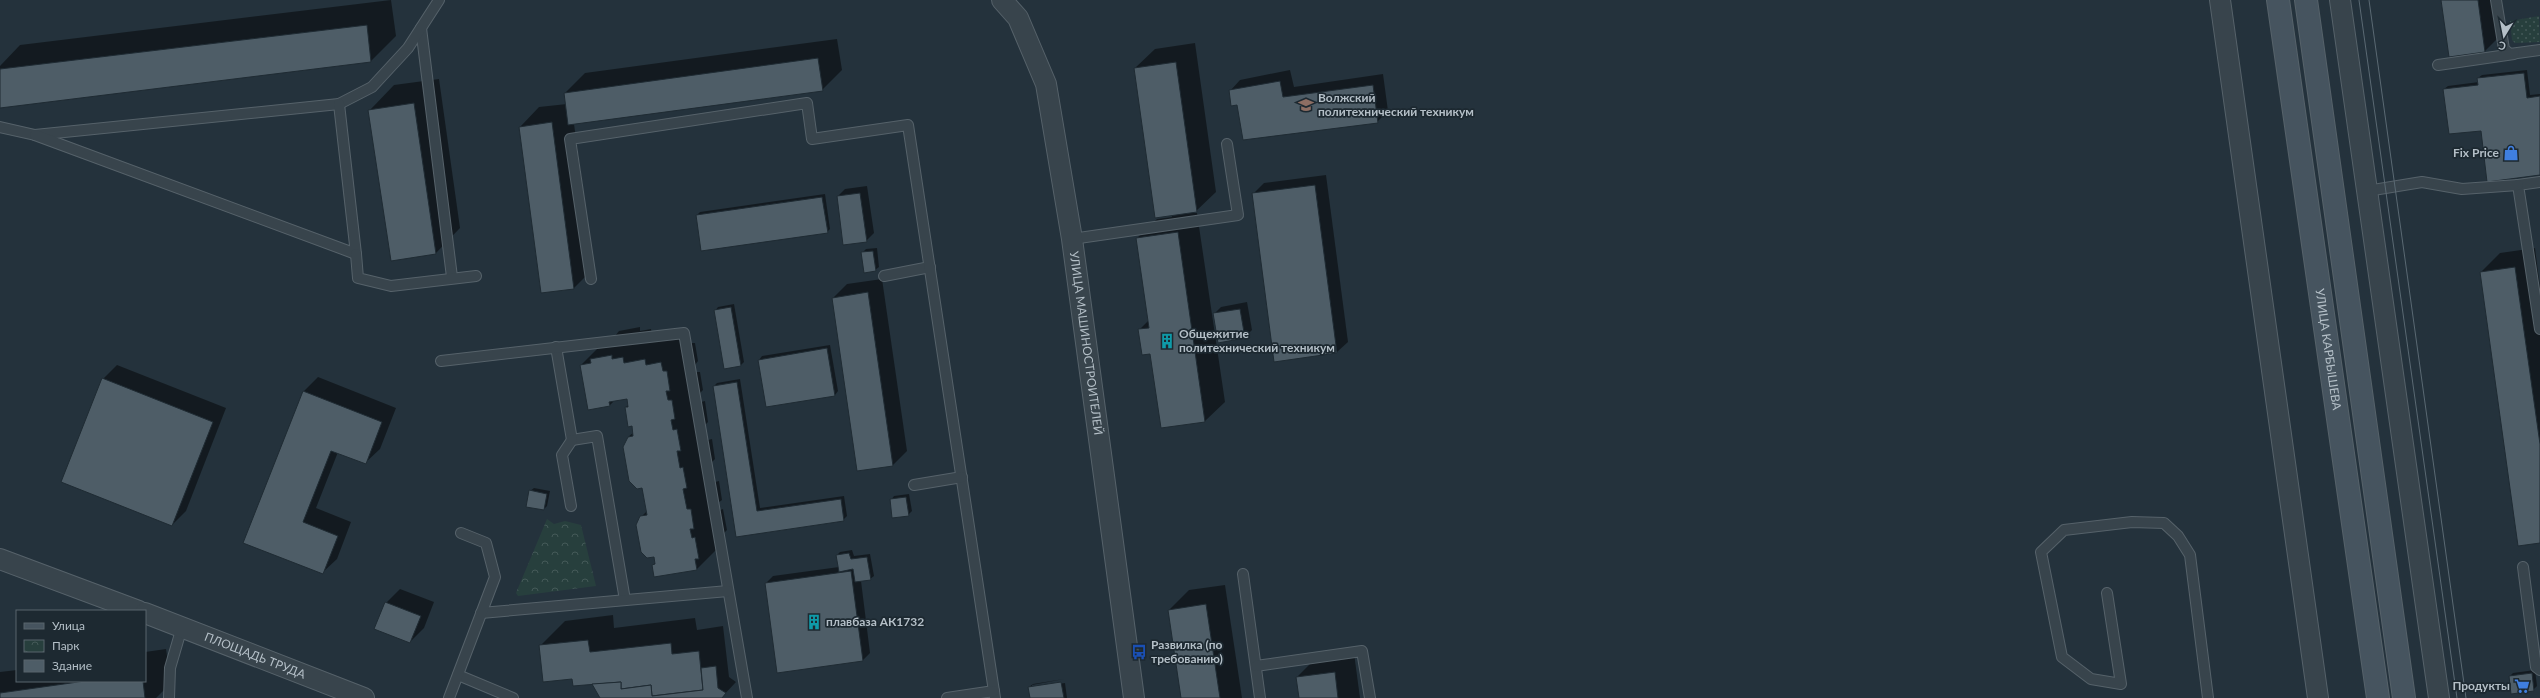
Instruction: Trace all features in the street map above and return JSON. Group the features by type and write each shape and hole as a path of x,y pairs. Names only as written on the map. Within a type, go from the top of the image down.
{"street":[{"name":"УЛИЦА МАШИНОСТРОИТЕЛЕЙ","path":"1002,0 1018,18 1046,84 1072,239 1134,698"},
{"path":"2220,0 2318,698"},
{"name":"УЛИЦА КАРБЫШЕВА","path":"2278,0 2378,698"},
{"path":"2306,0 2404,698"},
{"path":"2340,0 2439,698"},
{"path":"0,559 136,610"},
{"name":"ПЛОЩАДЬ ТРУДА","path":"146,613 364,698"}],"lane":[{"path":"35,135 339,104 372,87 408,48 439,0"},
{"path":"2496,0 2502,42 2504,49 2510,54"},
{"path":"421,28 452,277"},
{"path":"2438,65 2540,50"},
{"path":"339,104 358,278 391,286 452,277 476,276"},
{"path":"591,279 570,139 807,104 812,139 908,125 995,694 946,698"},
{"path":"0,127 35,135 356,254"},
{"path":"1072,239 1238,215 1227,144"},
{"path":"2367,191 2422,182 2462,189 2540,182"},
{"path":"2518,185 2540,329"},
{"path":"884,276 930,267"},
{"path":"440,361 684,333 747,698"},
{"path":"556,347 572,440 562,455 571,506"},
{"path":"572,440 597,436 625,600"},
{"path":"914,485 962,477"},
{"path":"2107,593 2121,684 2091,679 2062,657 2041,552 2064,530 2117,524 2164,523 2178,536 2190,555 2208,698"},
{"path":"449,698 480,613 495,578 486,543 461,533"},
{"path":"2523,567 2536,667 2540,670"},
{"path":"1243,574 1260,698"},
{"path":"480,613 728,591"},
{"path":"168,698 170,668 182,627"},
{"path":"1256,666 1362,651 1370,698"},
{"path":"458,675 513,698"}],"green space":[{"path":"2539,16 2540,42 2515,43 2512,40 2510,21"},
{"path":"547,519 554,524 565,521 581,525 596,586 518,596 516,593"}],"building":[{"path":"2441,0 2478,0 2485,52 2449,57"},
{"path":"367,25 371,62 0,108 0,69"},
{"path":"818,58 823,91 568,125 564,93"},
{"path":"1176,62 1197,212 1155,218 1134,68"},
{"path":"2524,73 2527,98 2540,96 2540,175 2487,182 2481,131 2449,134 2443,89 2478,85 2477,78"},
{"name":"Волжский политехнический техникум","path":"1280,81 1283,97 1373,85 1378,123 1243,140 1237,105 1231,106 1229,90"},
{"path":"414,103 436,254 391,261 368,110"},
{"path":"552,122 574,289 541,293 519,127"},
{"path":"1315,185 1337,353 1274,362 1252,193"},
{"path":"860,193 867,242 843,245 837,196"},
{"path":"822,197 828,233 701,251 696,215"},
{"name":"Общежитие политехнический техникум","path":"1178,232 1205,422 1161,428 1150,354 1142,355 1138,329 1149,328 1136,238"},
{"path":"873,251 876,271 864,273 861,252"},
{"path":"2515,267 2540,444 2540,543 2518,546 2480,272"},
{"path":"868,292 893,466 857,471 832,298"},
{"path":"731,307 741,366 724,369 714,310"},
{"path":"1240,309 1245,338 1218,343 1213,313"},
{"path":"827,348 835,396 766,407 758,360"},
{"path":"612,355 612,359 623,357 624,363 645,359 646,365 661,362 663,371 667,371 670,391 666,391 668,400 672,400 675,419 671,420 673,430 677,429 681,451 677,451 680,468 683,467 687,488 683,489 687,509 691,509 694,529 690,529 692,538 695,537 699,559 695,559 697,570 654,577 652,565 655,564 654,557 647,558 641,552 636,525 640,516 647,515 642,488 637,489 629,481 623,447 628,437 633,436 632,426 628,427 625,407 628,407 627,399 609,402 610,406 588,410 580,365 591,363 590,359"},
{"path":"102,378 213,422 172,526 61,482"},
{"path":"737,382 757,511 841,499 844,521 736,537 713,386"},
{"path":"303,391 382,422 366,464 331,451 303,522 338,536 323,574 243,543"},
{"path":"529,490 547,494 544,510 526,507"},
{"path":"906,497 909,516 892,518 890,499"},
{"path":"849,553 851,559 867,557 871,580 855,582 853,569 839,572 836,555"},
{"name":"плавбаза АК1732","path":"851,571 863,661 777,673 765,583"},
{"path":"385,602 421,616 410,643 374,629"},
{"path":"1206,604 1220,698 1181,698 1168,610"},
{"path":"588,640 590,652 671,643 672,654 699,651 703,690 652,696 651,685 621,689 621,682 573,686 572,679 543,682 539,645"},
{"path":"716,666 718,688 726,693 722,698 600,698 592,684 621,682 621,689 651,685 652,696 703,690 701,668"},
{"path":"1335,672 1338,698 1299,698 1296,677"},
{"name":"Продукты","path":"2532,673 2534,691 2511,694 2509,676"},
{"path":"78,682 143,682 145,698 0,698 0,693"},
{"path":"1061,682 1064,698 1030,698 1028,687"}],"tram line":[{"path":"2359,0 2457,698"},
{"path":"2369,0 2466,698"}],"place":[{"name":"Волжский политехнический техникум","path":"1306,105"},
{"name":"Fix Price","path":"2511,153"},
{"name":"Общежитие политехнический техникум","path":"1167,341"},
{"name":"плавбаза АК1732","path":"814,622"},
{"name":"Развилка (по требованию)","path":"1139,652"},
{"name":"Продукты","path":"2522,686"}]}
